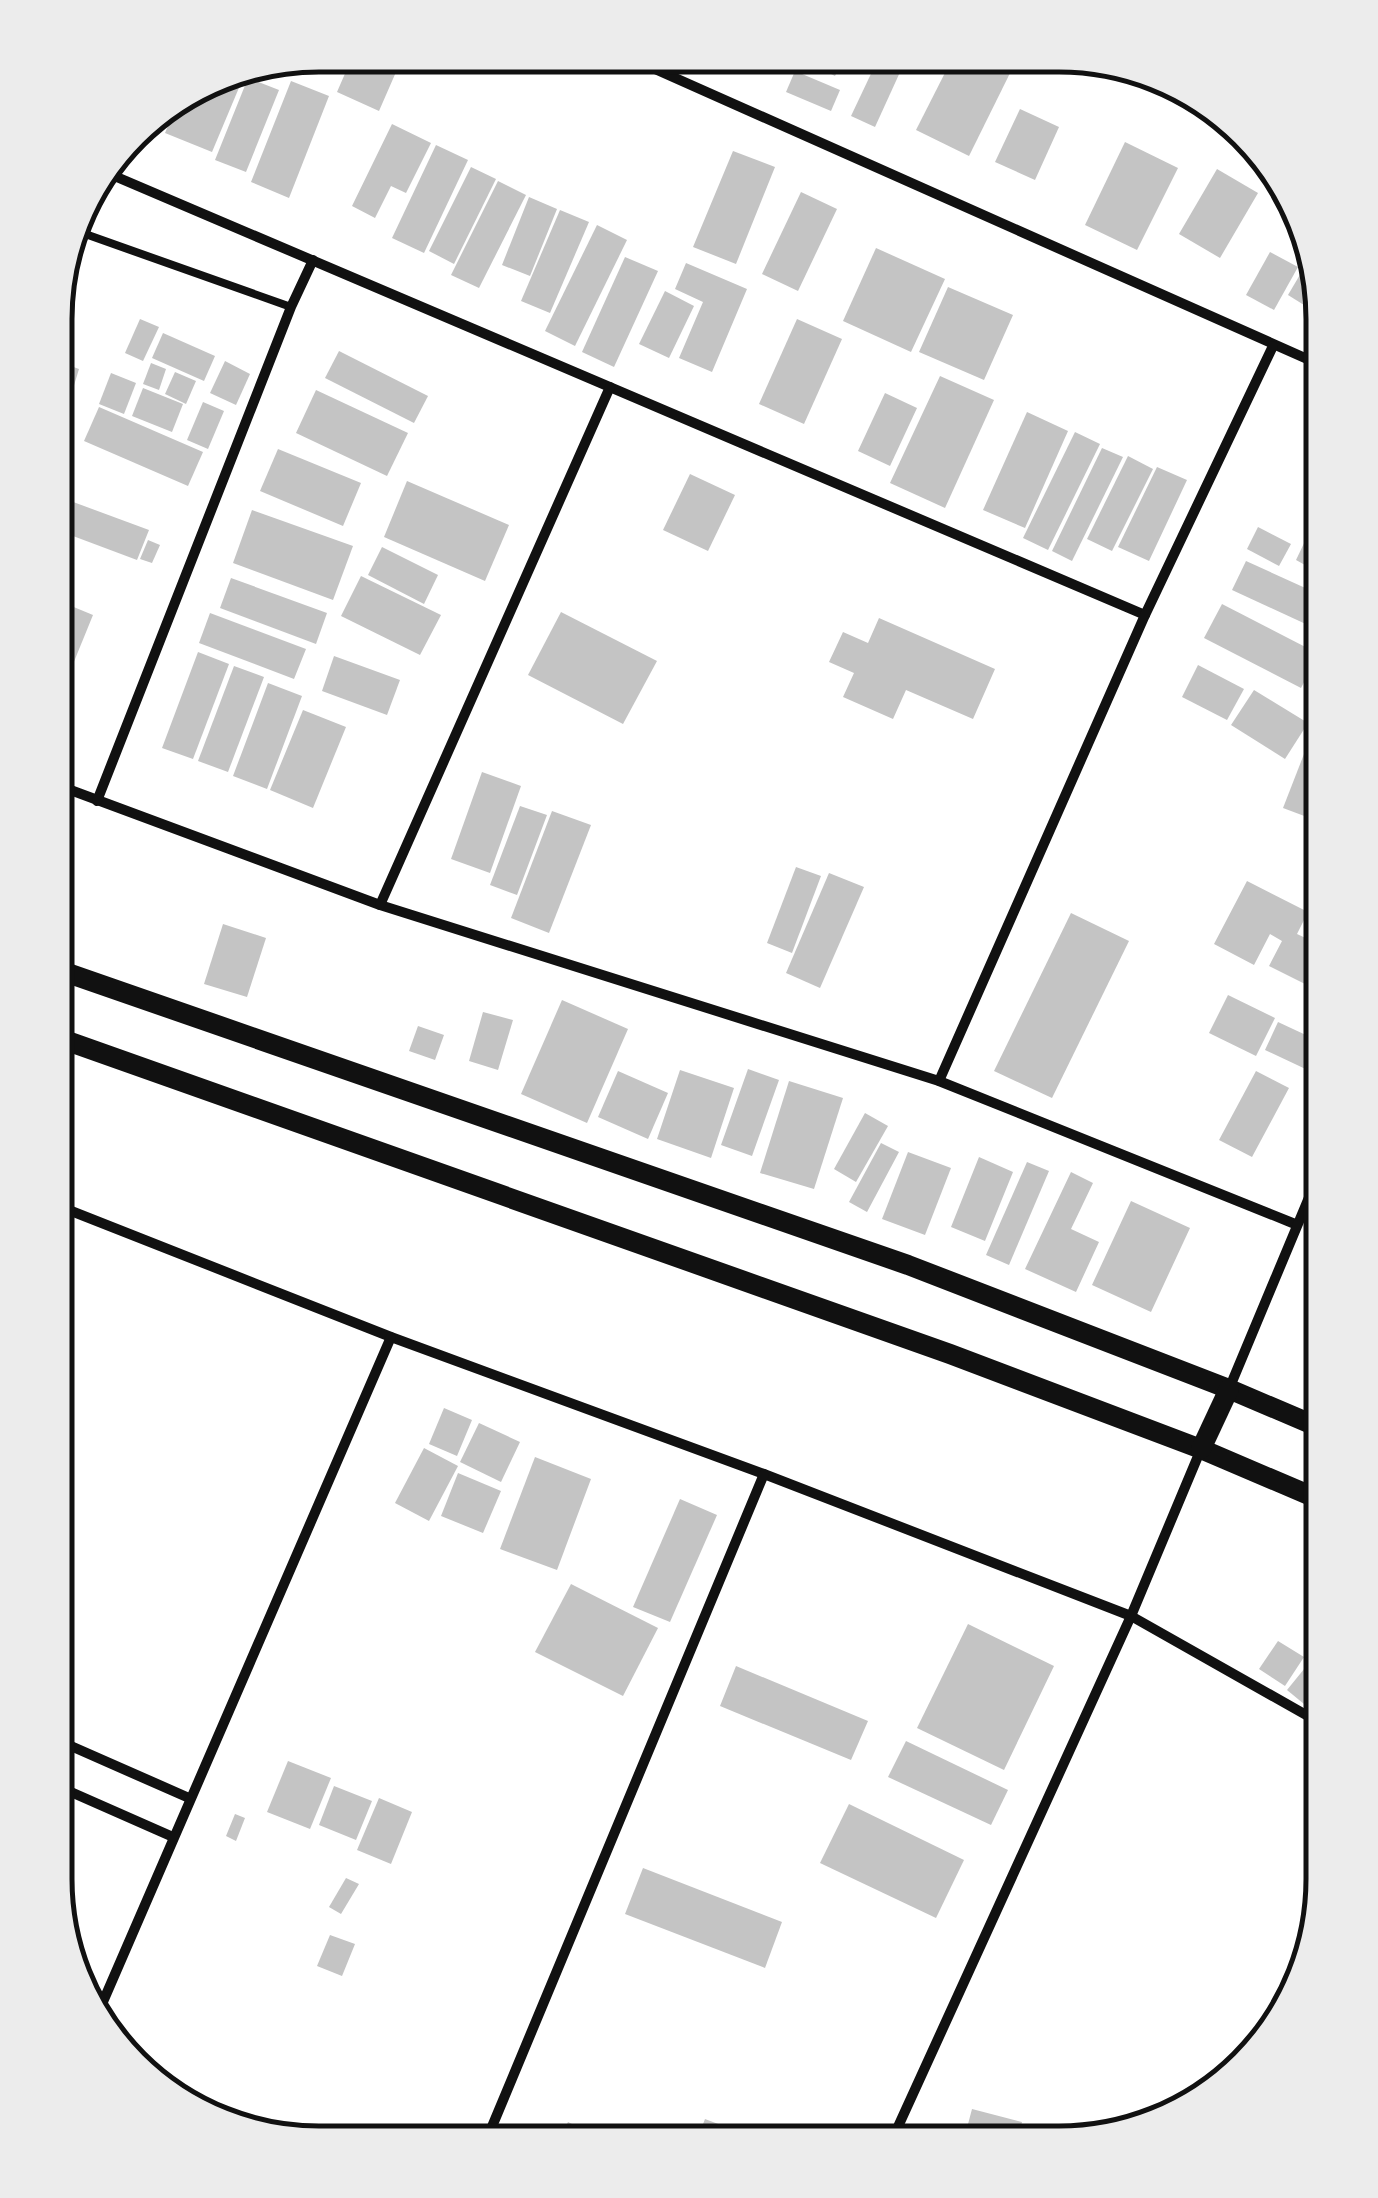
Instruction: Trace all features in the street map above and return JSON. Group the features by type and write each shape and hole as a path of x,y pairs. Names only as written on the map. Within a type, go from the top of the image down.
{"main road":[{"path":"72,974 908,1265 1305,1422"},
{"path":"72,1043 950,1354 1201,1449 1305,1494"},
{"path":"1201,1449 1229,1389"}],"street":[{"path":"661,72 1306,359"},
{"path":"118,177 1145,615"},
{"path":"96,801 290,307 312,260"},
{"path":"938,1082 1145,615 1273,346"},
{"path":"380,904 610,387"},
{"path":"72,791 380,904 938,1082 1295,1224"},
{"path":"1229,1389 1305,1202"},
{"path":"72,1211 391,1337 764,1474 1131,1616 1305,1714"},
{"path":"104,1998 391,1337"},
{"path":"899,2126 1131,1616 1201,1449"},
{"path":"492,2126 764,1474"},
{"path":"72,1746 189,1798"},
{"path":"72,1792 173,1837"}],"lane":[{"path":"88,235 290,307"}],"building":[{"path":"346,72 396,72 379,111 337,92"},
{"path":"795,72 840,90 831,111 786,92"},
{"path":"872,72 900,72 875,127 851,116"},
{"path":"945,72 1011,72 969,156 916,130"},
{"path":"256,81 279,90 246,172 215,160 246,84"},
{"path":"291,81 329,96 289,198 251,182"},
{"path":"240,86 212,152 165,133 169,123 196,106"},
{"path":"1020,109 1059,127 1035,180 995,162"},
{"path":"392,124 431,143 406,193 391,186 375,218 352,206"},
{"path":"1125,142 1178,168 1137,250 1085,225"},
{"path":"436,145 468,160 424,253 392,238"},
{"path":"733,151 775,167 736,264 693,247"},
{"path":"471,167 496,179 454,264 429,251"},
{"path":"1217,169 1258,193 1220,258 1179,234"},
{"path":"498,181 526,195 479,288 451,275"},
{"path":"801,192 837,209 798,291 762,274"},
{"path":"529,197 557,209 530,276 502,265"},
{"path":"560,210 589,222 550,313 521,301"},
{"path":"597,225 627,240 575,346 545,331"},
{"path":"876,248 945,279 911,352 843,321"},
{"path":"1270,252 1298,267 1274,310 1246,295"},
{"path":"625,257 658,271 614,367 582,352"},
{"path":"686,263 747,289 712,372 679,358 703,302 675,289"},
{"path":"1301,273 1305,305 1288,295"},
{"path":"948,287 1013,315 984,380 919,352"},
{"path":"665,291 694,306 669,358 639,344"},
{"path":"140,319 159,327 143,361 125,353"},
{"path":"797,319 842,339 804,424 759,404"},
{"path":"163,333 215,356 204,381 152,358"},
{"path":"339,351 428,396 414,423 325,378"},
{"path":"225,361 250,374 236,405 210,393"},
{"path":"151,363 166,369 159,390 143,384"},
{"path":"72,366 79,369 72,392"},
{"path":"175,372 196,381 186,404 165,394"},
{"path":"111,373 136,383 124,414 99,404"},
{"path":"940,376 994,400 945,508 890,483"},
{"path":"143,388 183,404 172,432 132,416"},
{"path":"316,390 408,433 387,476 296,433"},
{"path":"885,393 917,408 890,466 858,451"},
{"path":"203,402 224,411 208,449 187,440"},
{"path":"99,407 203,452 188,486 84,441"},
{"path":"1027,412 1068,431 1025,528 983,510"},
{"path":"1075,432 1100,444 1048,550 1023,538"},
{"path":"1102,448 1123,457 1072,561 1052,551"},
{"path":"278,449 361,483 343,526 260,491"},
{"path":"1128,456 1153,469 1112,551 1087,539"},
{"path":"1157,467 1187,480 1149,561 1118,547"},
{"path":"690,474 735,495 708,551 663,530"},
{"path":"407,481 509,525 485,581 384,537"},
{"path":"72,502 149,530 137,560 72,536"},
{"path":"252,510 353,546 333,600 233,563"},
{"path":"1258,527 1291,544 1279,566 1247,549"},
{"path":"1306,539 1306,565 1296,560"},
{"path":"148,540 160,545 152,563 140,559"},
{"path":"382,547 438,575 424,604 368,575"},
{"path":"1246,561 1306,588 1306,624 1232,590"},
{"path":"361,576 441,615 420,655 341,616"},
{"path":"231,578 327,613 316,644 220,608"},
{"path":"1222,604 1306,647 1306,679 1301,688 1204,638"},
{"path":"72,606 93,615 72,667"},
{"path":"561,612 657,661 623,724 528,675"},
{"path":"210,613 306,649 294,679 199,643"},
{"path":"879,618 995,669 973,719 906,690 893,719 843,697 854,673 829,662 843,632 868,643"},
{"path":"198,652 229,664 193,759 162,748"},
{"path":"334,656 400,680 387,715 322,691"},
{"path":"1198,665 1244,689 1227,720 1182,697"},
{"path":"234,666 264,677 228,772 198,761"},
{"path":"268,683 302,696 267,789 233,776"},
{"path":"1254,690 1306,722 1285,759 1231,725"},
{"path":"303,710 346,727 313,808 270,790"},
{"path":"1304,754 1306,755 1306,817 1283,808"},
{"path":"482,772 521,786 490,873 451,859"},
{"path":"520,806 547,815 517,895 490,885"},
{"path":"552,811 591,825 549,933 511,918"},
{"path":"796,867 821,876 792,953 767,943"},
{"path":"829,873 864,887 820,988 786,973"},
{"path":"1247,881 1306,911 1297,934 1306,938 1306,984 1269,966 1282,941 1270,934 1254,965 1214,944"},
{"path":"1071,913 1129,941 1052,1098 994,1071"},
{"path":"223,924 266,938 247,997 204,984"},
{"path":"1228,995 1275,1018 1256,1056 1209,1033"},
{"path":"562,1000 628,1029 587,1123 521,1094"},
{"path":"483,1012 513,1020 498,1070 469,1061"},
{"path":"1278,1022 1306,1035 1306,1069 1265,1050"},
{"path":"418,1026 444,1035 435,1060 409,1051"},
{"path":"748,1069 779,1080 752,1156 721,1145"},
{"path":"680,1070 734,1088 711,1158 657,1139"},
{"path":"618,1071 668,1093 648,1139 598,1117"},
{"path":"1256,1071 1289,1088 1252,1157 1219,1140"},
{"path":"789,1081 843,1098 814,1189 760,1173"},
{"path":"865,1113 888,1126 856,1182 834,1169"},
{"path":"881,1143 899,1152 867,1212 849,1202"},
{"path":"908,1152 951,1168 925,1235 882,1219"},
{"path":"979,1157 1013,1172 985,1241 951,1227"},
{"path":"1027,1162 1049,1171 1009,1265 986,1255"},
{"path":"1071,1172 1093,1183 1071,1229 1099,1242 1076,1292 1025,1269"},
{"path":"1131,1201 1190,1228 1151,1312 1092,1285"},
{"path":"444,1408 472,1420 457,1456 429,1444"},
{"path":"479,1423 520,1442 501,1482 460,1462"},
{"path":"424,1448 458,1466 429,1521 395,1503"},
{"path":"535,1457 591,1479 557,1570 500,1549"},
{"path":"458,1473 501,1491 483,1533 441,1516"},
{"path":"680,1499 717,1515 670,1622 633,1607"},
{"path":"571,1584 658,1628 623,1696 535,1652"},
{"path":"968,1624 1054,1666 1004,1770 917,1728"},
{"path":"1278,1641 1304,1657 1285,1686 1259,1669"},
{"path":"736,1666 868,1721 851,1760 720,1706"},
{"path":"1305,1668 1305,1703 1287,1690"},
{"path":"906,1741 1008,1790 991,1825 888,1777"},
{"path":"288,1761 331,1778 310,1829 267,1812"},
{"path":"334,1786 372,1801 356,1840 319,1825"},
{"path":"379,1798 412,1812 391,1864 357,1850"},
{"path":"849,1804 964,1860 936,1918 820,1863"},
{"path":"235,1814 245,1818 236,1841 226,1836"},
{"path":"643,1868 782,1922 765,1968 625,1914"},
{"path":"346,1878 359,1884 341,1914 329,1907"},
{"path":"330,1935 355,1944 342,1976 317,1966"},
{"path":"972,2109 1022,2122 1021,2126 968,2126"},
{"path":"705,2119 724,2126 702,2126"}]}
